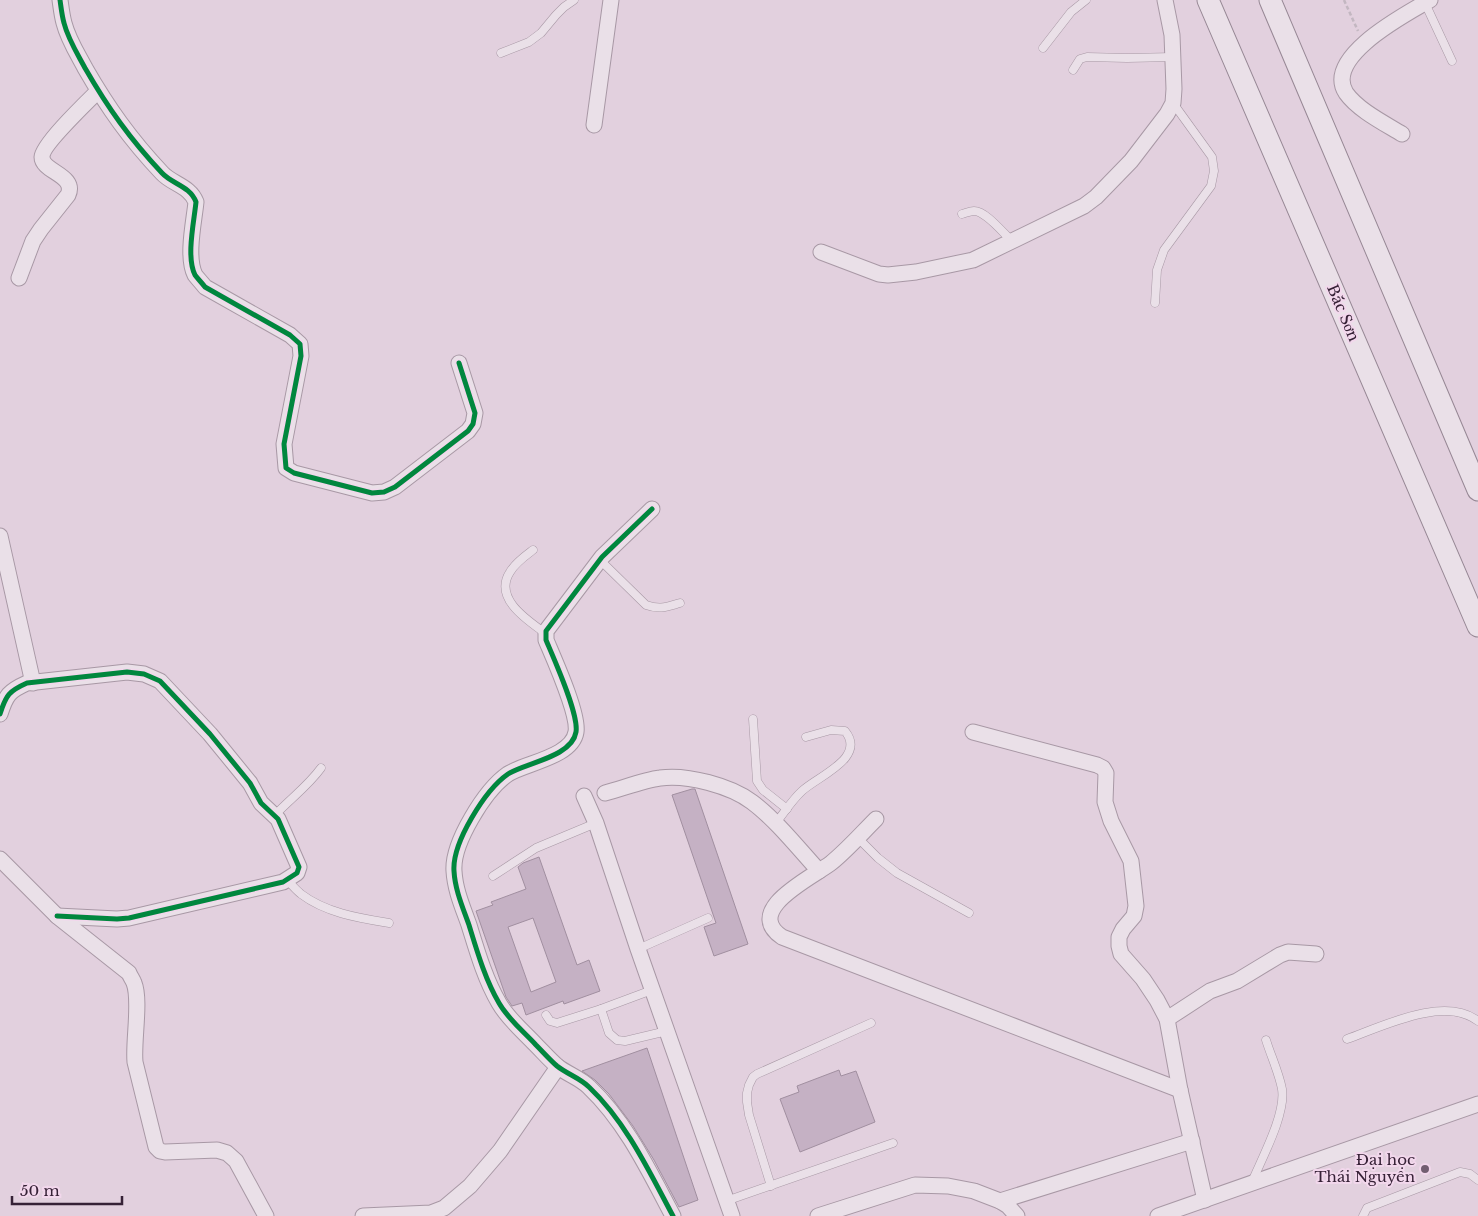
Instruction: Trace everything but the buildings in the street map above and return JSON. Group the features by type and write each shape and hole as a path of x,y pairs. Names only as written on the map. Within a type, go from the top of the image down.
{"main road":[{"name":"Bắc Sơn","path":"1208,0 1478,626"},
{"path":"1270,0 1478,490"}],"street":[{"path":"60,0 64,22 73,45 98,91 120,125 164,175 187,189 193,195 196,202 192,249 192,262 195,274 206,287 290,334 300,344 301,356 284,444 286,468 294,473 372,493 384,492 395,487 468,431 473,424 475,413 459,363"},
{"path":"594,125 611,0"},
{"path":"821,252 879,274 916,272 973,260 1084,206 1096,197 1131,161 1167,114 1172,104 1174,89 1172,35 1165,0"},
{"path":"1402,134 1358,106 1346,92 1343,85 1344,70 1363,44 1427,1"},
{"path":"19,278 33,242 71,189 70,184 45,163 42,155 48,143 98,91"},
{"path":"652,509 600,560 549,625 545,633 576,717 576,733 572,741 562,750 510,773 500,780 490,791 461,838 454,869 458,892 483,970 497,1001 507,1016 558,1066 588,1086 614,1116 638,1152 673,1216"},
{"path":"0,536 34,682"},
{"path":"2,704 12,690 27,683 127,672 154,677 168,688 210,734 250,783 260,803 275,815 298,867 297,873 283,882 129,918 57,916"},
{"path":"973,732 1097,765 1103,768 1106,774 1105,802 1130,861 1136,906 1134,916 1123,929 1119,938 1119,946 1121,954 1143,979 1167,1019 1180,1090 1205,1200"},
{"path":"605,793 661,778 698,779 716,785 751,801 819,871"},
{"path":"584,796 596,823 652,990 732,1216"},
{"path":"876,819 830,863 794,887 774,906 771,912 770,923 774,932 782,937 1180,1090"},
{"path":"0,858 57,916 129,973 135,984 137,996 135,1062 156,1147 160,1151 165,1152 217,1150 227,1154 236,1161 266,1216"},
{"path":"1167,1019 1210,991 1237,981 1280,955 1288,952 1316,954"},
{"path":"363,1216 431,1213 444,1208 470,1186 500,1151 558,1066"},
{"path":"1158,1216 1184,1212 1205,1200 1478,1104"},
{"path":"1000,1201 1192,1141"},
{"path":"818,1216 916,1185 948,1186 974,1191 1000,1201 1018,1216"}],"lane":[{"path":"501,53 528,42 541,33 560,11 574,0"},
{"path":"1043,48 1071,12 1086,0"},
{"path":"1427,1 1452,61"},
{"path":"1073,70 1080,59 1087,57 1173,57"},
{"path":"1155,303 1157,270 1164,250 1211,186 1214,171 1212,157 1172,104"},
{"path":"962,214 974,211 980,212 1012,241"},
{"path":"533,550 511,570 506,578 505,586 509,599 518,612 545,633"},
{"path":"600,560 646,605 662,608 680,603"},
{"path":"754,719 757,781 763,790 787,808"},
{"path":"775,824 799,793 842,764 851,745 850,737 845,731 831,730 806,737"},
{"path":"275,815 306,786 321,768"},
{"path":"493,876 536,848 596,823"},
{"path":"857,837 878,858 898,873 969,913"},
{"path":"287,880 311,901 354,917 389,923"},
{"path":"638,949 708,918"},
{"path":"546,1015 550,1021 557,1024 652,990"},
{"path":"601,1009 609,1033 617,1040 625,1041 667,1031"},
{"path":"1347,1039 1413,1015 1446,1012 1472,1016 1478,1021"},
{"path":"771,1186 749,1115 747,1093 753,1078 757,1074 871,1023"},
{"path":"1251,1184 1271,1138 1282,1100 1282,1088 1266,1040"},
{"path":"726,1201 893,1143"},
{"path":"1363,1216 1367,1208 1460,1172 1470,1174 1478,1180"}],"path":[{"path":"1344,0 1363,44"}],"cycle path":[{"path":"60,0 63,20 70,40 111,110 162,173 190,192 196,202 191,249 192,268 195,275 205,287 290,335 300,344 301,356 284,444 286,468 294,473 372,493 384,492 395,487 468,431 473,424 475,413 459,363"},
{"path":"652,509 602,557 546,631 546,640 574,713 576,732 573,741 557,753 516,770 499,782 480,804 464,832 458,846 454,871 458,892 482,965 494,994 503,1009 554,1064 585,1084 602,1101 626,1131 673,1216"},
{"path":"0,714 9,694 27,683 127,672 144,674 160,681 210,734 250,783 261,803 278,819 299,867 297,873 283,882 129,918 57,916"}],"place":[{"name":"Đại học Thái Nguyên","path":"1425,1169"}]}
